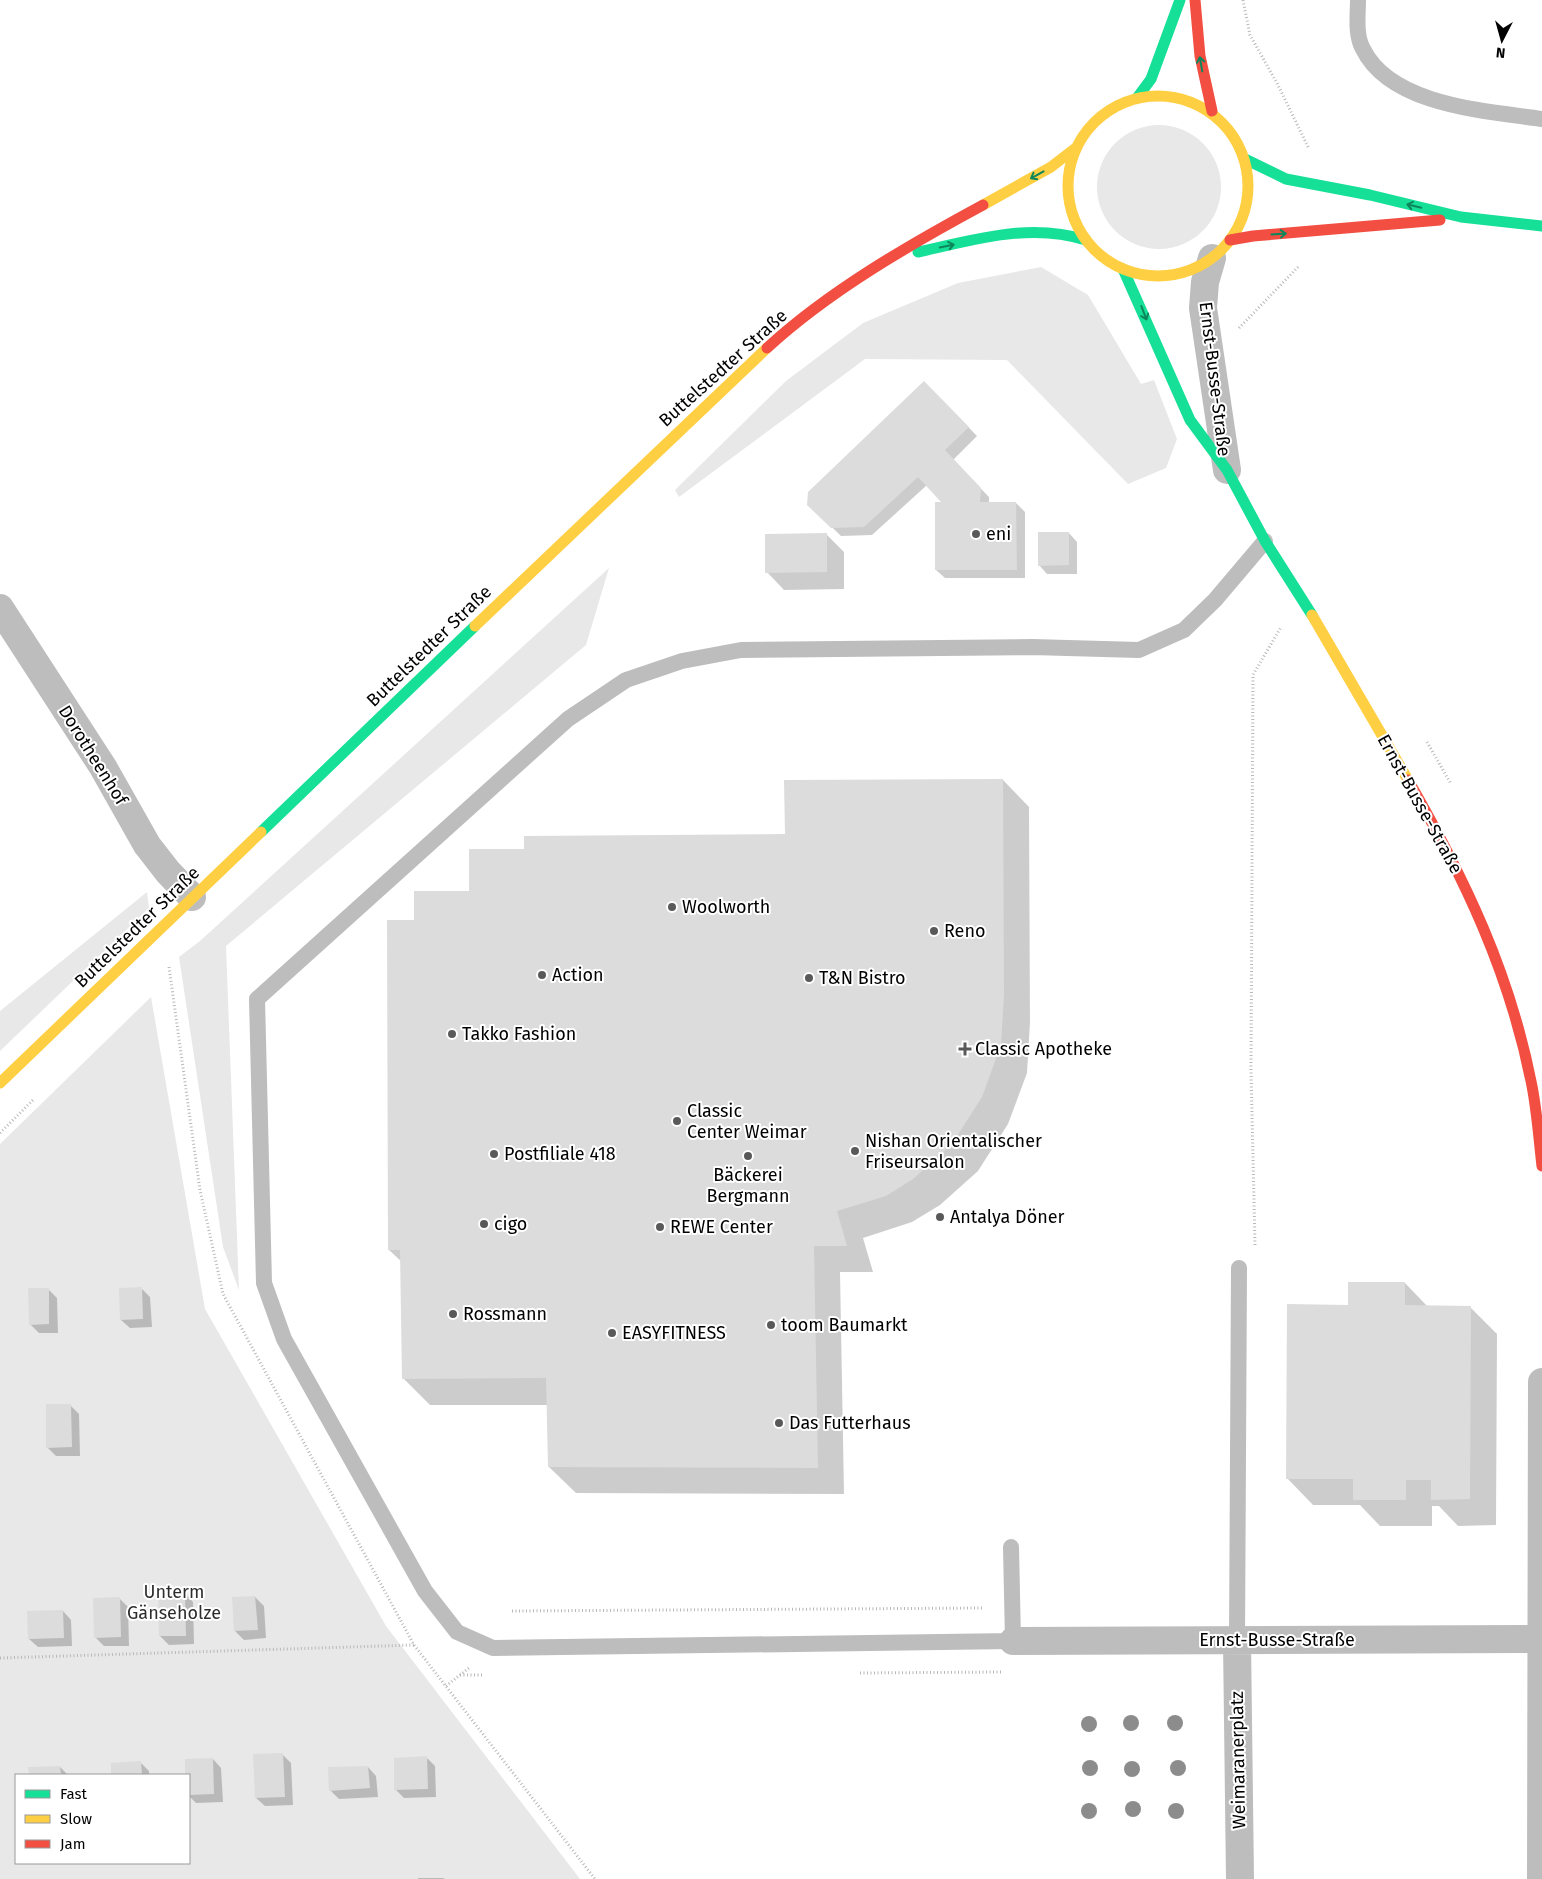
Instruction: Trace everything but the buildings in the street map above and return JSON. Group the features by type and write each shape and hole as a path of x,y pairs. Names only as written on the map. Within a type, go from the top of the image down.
{"main road":[{"path":"1137,98 1151,79 1180,0"},
{"path":"1195,0 1198,48 1205,90 1212,112 1236,140 1245,159 1249,180 1248,202 1241,222 1221,249"},
{"path":"1212,112 1185,100 1161,96 1137,98 1118,105 1101,116 1087,130 1076,147 1070,165 1068,185 1070,204 1076,223 1086,240 1102,257 1123,269 1146,275 1169,275 1192,270 1221,249 1252,236 1366,228 1461,217"},
{"name":"Buttelstedter Straße","path":"0,1083 613,493 785,332 849,285 968,213 1051,168 1076,147"},
{"path":"1245,159 1286,179 1461,217 1542,226"},
{"path":"899,256 970,241 1039,231 1061,233 1086,240"},
{"name":"Ernst-Busse-Straße","path":"1123,269 1134,290 1163,363 1190,420 1227,470 1265,541 1304,601 1442,840 1473,901 1497,960 1512,1007 1532,1087 1542,1166"}],"street":[{"name":"Ernst-Busse-Straße","path":"1221,249 1205,282 1203,308 1227,470"},
{"name":"Dorotheenhof","path":"0,608 103,767 147,845 192,898"},
{"path":"1541,1879 1542,1382"},
{"name":"Ernst-Busse-Straße","path":"1013,1640 1540,1639"},
{"name":"Weimaranerplatz","path":"1237,1641 1240,1879"}],"lane":[{"path":"1358,0 1357,25 1362,48 1372,65 1406,90 1453,107 1542,119"},
{"path":"1011,1547 1013,1640 493,1648 457,1632 425,1591 284,1339 264,1283 257,998 568,719 626,680 682,661 741,650 1032,647 1139,650 1184,630 1215,600 1265,541"},
{"path":"1237,1641 1239,1268"}],"path":[{"path":"1243,0 1250,35 1313,157"},
{"path":"1209,354 1227,349 1234,334 1304,262"},
{"path":"1239,1268 1255,1247 1251,1070 1253,675 1283,623"},
{"path":"512,1611 1013,1608"},
{"path":"0,1658 414,1645"}],"green space":[{"path":"1159,125 1183,130 1194,135 1203,143 1211,152 1216,163 1221,187 1216,211 1211,222 1203,231 1194,239 1183,244 1159,249 1135,244 1124,239 1115,231 1107,222 1102,211 1097,187 1102,163 1107,152 1115,143 1124,135 1135,130"},
{"path":"1041,267 1088,295 1141,384 1154,380 1177,439 1166,468 1128,484 1007,360 865,359 679,497 675,490 786,381 863,323 958,283"},
{"path":"609,568 586,645 226,946 239,1290 223,1247 179,957 200,941"},
{"path":"147,892 149,908 0,1051 0,1011"},
{"name":"Unterm Gänseholze","path":"151,997 205,1309 386,1626 580,1879 0,1879 0,1144"}],"traffic: fast":[{"path":"1137,98 1151,79 1180,0"},
{"path":"1245,159 1286,179 1370,195 1461,217 1542,226"},
{"path":"918,252 981,238 1023,233 1065,235 1086,240"},
{"path":"1123,269 1190,420 1227,470 1265,541 1312,615"},
{"path":"261,832 475,626"}],"traffic: slow":[{"path":"1149,96 1167,96 1192,103 1208,111 1222,122 1233,136 1241,152 1248,177 1248,186 1248,195 1241,220 1233,236 1222,250 1208,261 1184,272 1167,276 1149,276 1132,272 1108,261 1088,243 1072,212 1068,195 1068,177 1072,160 1083,136 1101,116 1132,100 1149,96"},
{"path":"983,205 1051,167 1077,147"},
{"path":"475,626 767,348"},
{"path":"1312,615 1408,780"},
{"path":"0,1083 261,832"}],"traffic: jam":[{"path":"1195,0 1200,56 1212,111"},
{"path":"767,348 791,327 843,288 898,253 983,205"},
{"path":"1230,240 1253,236 1440,220"},
{"path":"1408,780 1466,891 1498,966 1523,1044 1537,1116 1542,1166"}],"place":[{"name":"eni","path":"976,534"},
{"name":"Woolworth","path":"672,907"},
{"name":"Reno","path":"934,931"},
{"name":"Action","path":"542,975"},
{"name":"T&N Bistro","path":"809,978"},
{"name":"Takko Fashion","path":"452,1034"},
{"name":"Classic Apotheke","path":"965,1049"},
{"name":"Classic Center Weimar","path":"677,1121"},
{"name":"Nishan Orientalischer Friseursalon","path":"855,1151"},
{"name":"Postfiliale 418","path":"494,1154"},
{"name":"Bäckerei Bergmann","path":"748,1156"},
{"name":"Antalya Döner","path":"940,1217"},
{"name":"cigo","path":"484,1224"},
{"name":"REWE Center","path":"660,1227"},
{"name":"Rossmann","path":"453,1314"},
{"name":"toom Baumarkt","path":"771,1325"},
{"name":"EASYFITNESS","path":"612,1333"},
{"name":"Das Futterhaus","path":"779,1423"}]}
